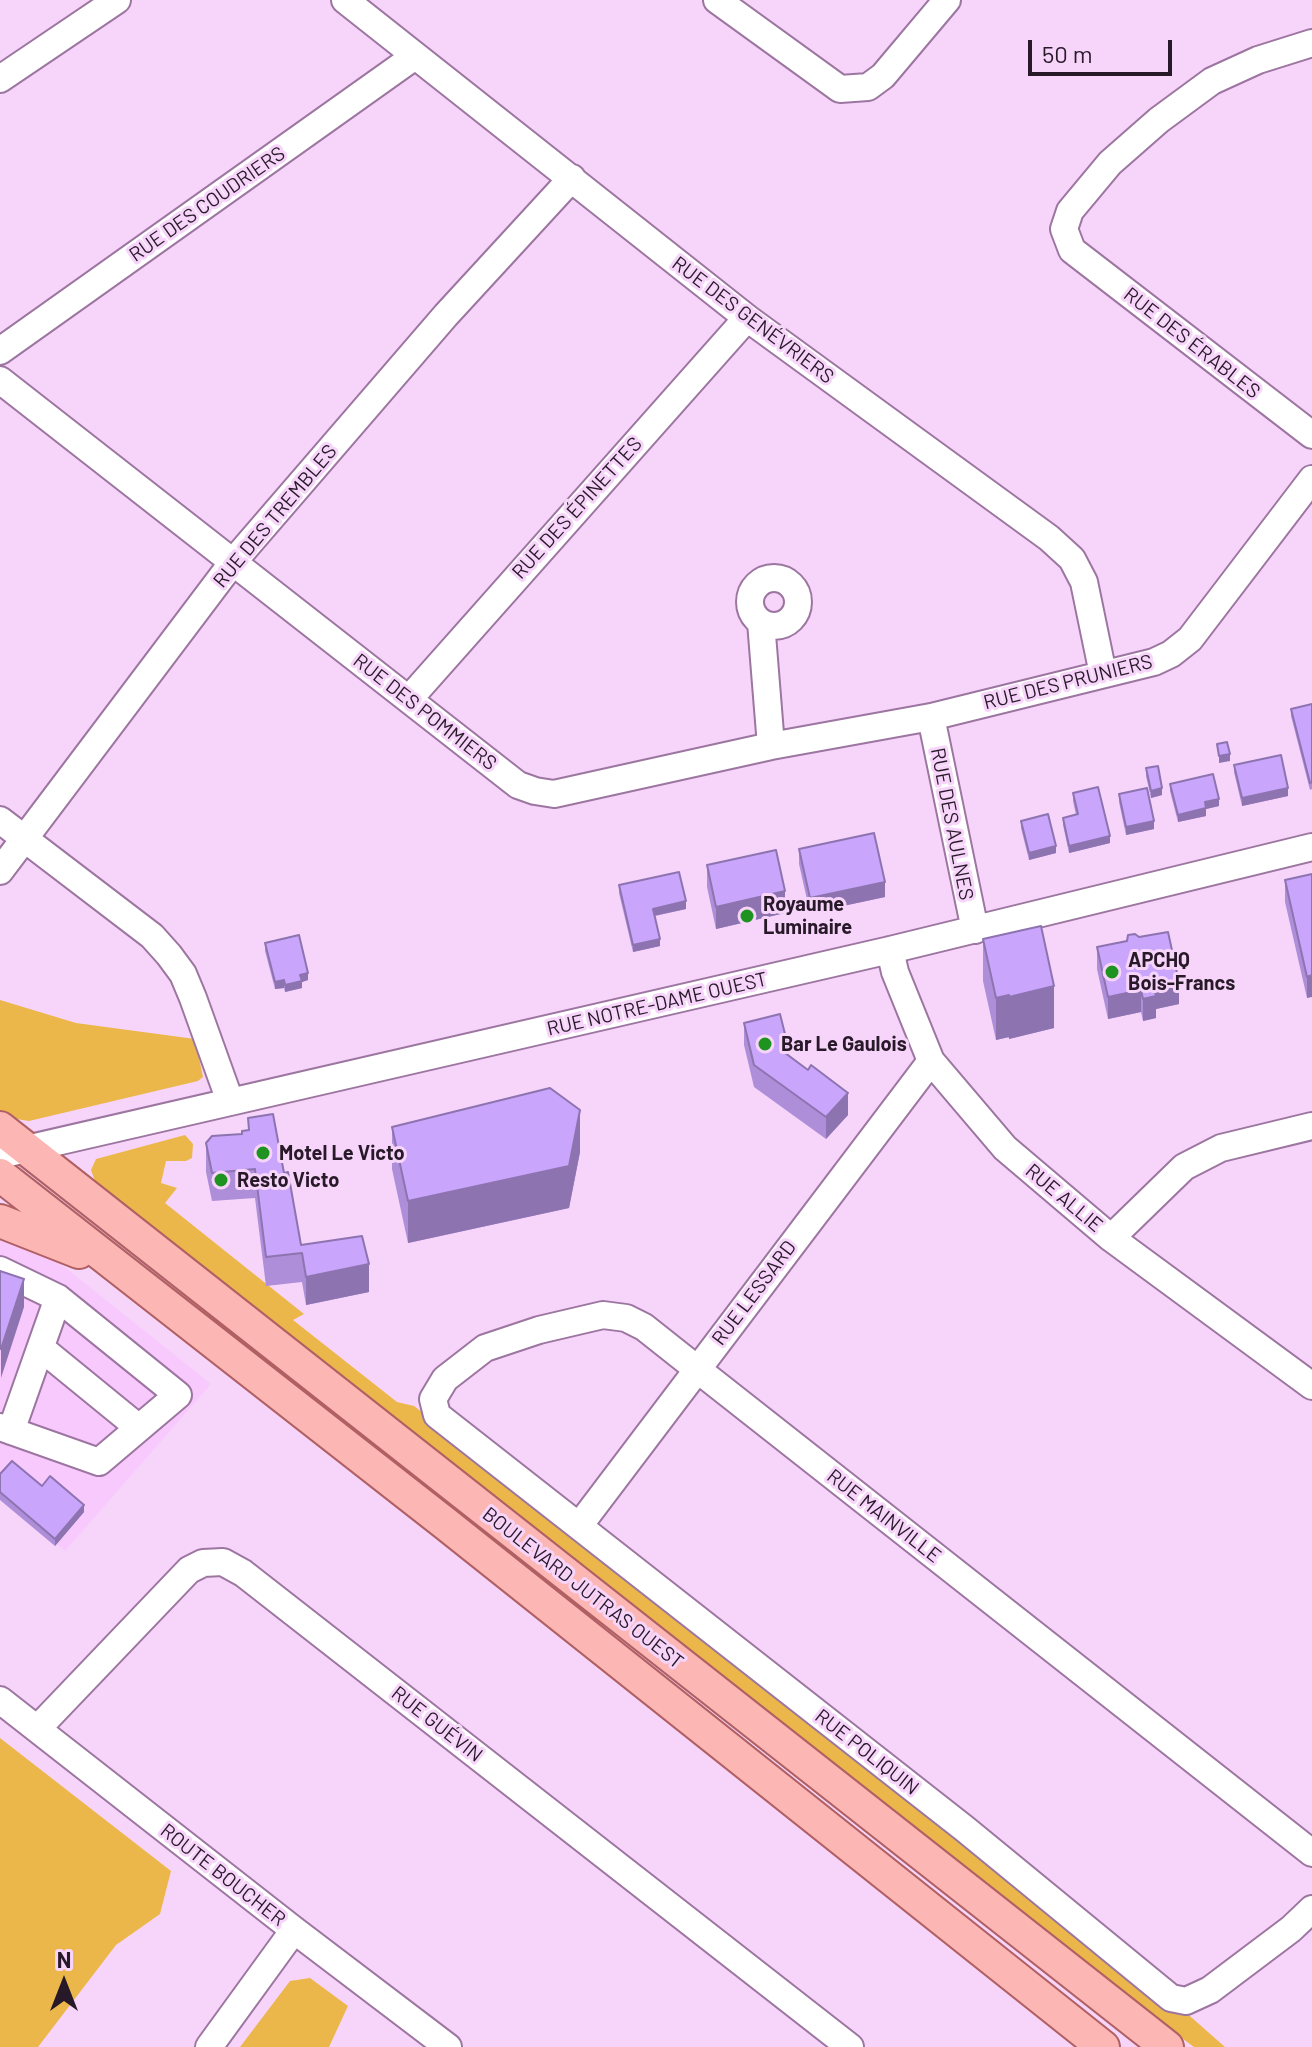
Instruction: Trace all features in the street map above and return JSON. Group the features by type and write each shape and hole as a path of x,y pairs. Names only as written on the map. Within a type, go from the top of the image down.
{"main road":[{"name":"BOULEVARD JUTRAS OUEST","path":"0,1128 13,1152 1167,2047"},
{"name":"BOULEVARD JUTRAS OUEST","path":"0,1175 446,1524 1103,2047"},
{"path":"0,1221 119,1269"}],"street":[{"path":"0,79 117,0"},
{"name":"RUE DES GENÉVRIERS","path":"345,0 747,318 1049,538 1072,559 1084,582 1103,674"},
{"path":"717,0 840,89 868,87 883,76 947,0"},
{"name":"RUE DES ÉRABLES","path":"1312,43 1258,60 1212,81 1159,120 1110,163 1070,211 1064,229 1072,250 1312,435"},
{"name":"RUE DES COUDRIERS","path":"0,351 415,56"},
{"name":"RUE DES TREMBLES","path":"0,871 233,562 446,315 572,178"},
{"name":"RUE DES ÉPINETTES","path":"409,699 747,318"},
{"name":"RUE DES POMMIERS","path":"0,380 518,785 554,794 771,746 931,717"},
{"name":"RUE DES PRUNIERS","path":"931,717 1154,662 1171,654 1190,639 1312,479"},
{"path":"761,622 771,746"},
{"name":"RUE DES AULNES","path":"931,717 975,930"},
{"path":"0,820 152,936 169,955 183,974 230,1101"},
{"name":"RUE NOTRE-DAME OUEST","path":"13,1152 890,950 1312,847"},
{"name":"RUE ALLIE","path":"890,950 895,972 931,1061 1005,1148 1111,1238 1312,1386"},
{"name":"RUE LESSARD","path":"579,1526 931,1061"},
{"path":"1111,1238 1184,1167 1221,1148 1312,1126"},
{"path":"0,1270 58,1298 178,1395 99,1462 5,1429 41,1348 58,1298"},
{"name":"RUE MAINVILLE","path":"433,1399 445,1379 485,1348 539,1330 603,1315 626,1318 644,1327 1312,1853"},
{"path":"41,1348 139,1428"},
{"name":"RUE POLIQUIN","path":"433,1399 437,1415 965,1829 1171,1998 1186,2001 1210,1990 1291,1929 1312,1909"},
{"name":"RUE GUÉVIN","path":"38,1728 189,1570 203,1563 223,1562 268,1592 850,2047"},
{"name":"ROUTE BOUCHER","path":"0,1700 448,2047"},
{"path":"209,2047 294,1930"}],"shaded area":[{"path":"0,1000 76,1023 195,1039 203,1077 198,1081 29,1121 4,1117 0,1114"},
{"path":"185,1135 193,1144 192,1158 166,1161 161,1183 177,1188 165,1203 304,1314 293,1320 397,1402 414,1406 502,1473 1225,2047 1194,2047 1117,1991 97,1187 91,1170 96,1159"},
{"path":"0,1236 58,1262 211,1384 65,1551 0,1497"},
{"path":"0,1738 171,1871 160,1914 116,1945 38,2047 0,2047"},
{"path":"310,1978 348,2006 329,2047 240,2047 290,1981"}],"building":[{"path":"1312,704 1312,782 1310,783 1291,709"},
{"path":"1227,742 1230,754 1219,756 1217,744"},
{"path":"1281,755 1288,788 1242,798 1234,765"},
{"path":"1158,766 1162,788 1151,791 1146,768"},
{"path":"1213,774 1219,799 1205,802 1206,808 1178,815 1170,784"},
{"path":"1098,787 1110,836 1069,846 1063,818 1078,814 1073,793"},
{"path":"1147,788 1154,821 1126,827 1119,794"},
{"path":"1048,814 1056,846 1029,853 1021,821"},
{"path":"874,833 885,882 810,898 799,849"},
{"path":"776,850 785,891 716,907 707,865"},
{"path":"679,872 686,901 653,909 660,939 633,945 619,885"},
{"path":"1312,874 1312,975 1307,977 1285,880"},
{"path":"1041,926 1054,986 996,998 983,939"},
{"path":"1168,932 1179,982 1154,987 1156,996 1143,999 1141,990 1108,997 1097,947 1127,941 1128,935 1139,937"},
{"path":"299,935 308,973 300,975 302,981 285,985 284,980 275,982 265,943"},
{"path":"780,1014 788,1046 782,1046 781,1050 808,1070 811,1065 848,1093 826,1117 754,1065 744,1023"},
{"path":"550,1088 580,1110 569,1166 408,1201 392,1127"},
{"path":"273,1114 284,1173 288,1172 301,1245 362,1236 369,1264 306,1277 302,1253 266,1257 255,1169 212,1173 206,1143 212,1136 242,1134 242,1131 249,1130 248,1118"},
{"path":"0,1271 24,1279 1,1349 0,1348"},
{"path":"12,1461 42,1486 50,1476 84,1505 55,1539 0,1492 0,1474"}],"place":[{"name":"Royaume Luminaire","path":"747,916"},
{"name":"APCHQ Bois-Francs","path":"1112,972"},
{"name":"Bar Le Gaulois","path":"765,1044"},
{"name":"Motel Le Victo","path":"263,1153"},
{"name":"Resto Victo","path":"221,1180"}]}
